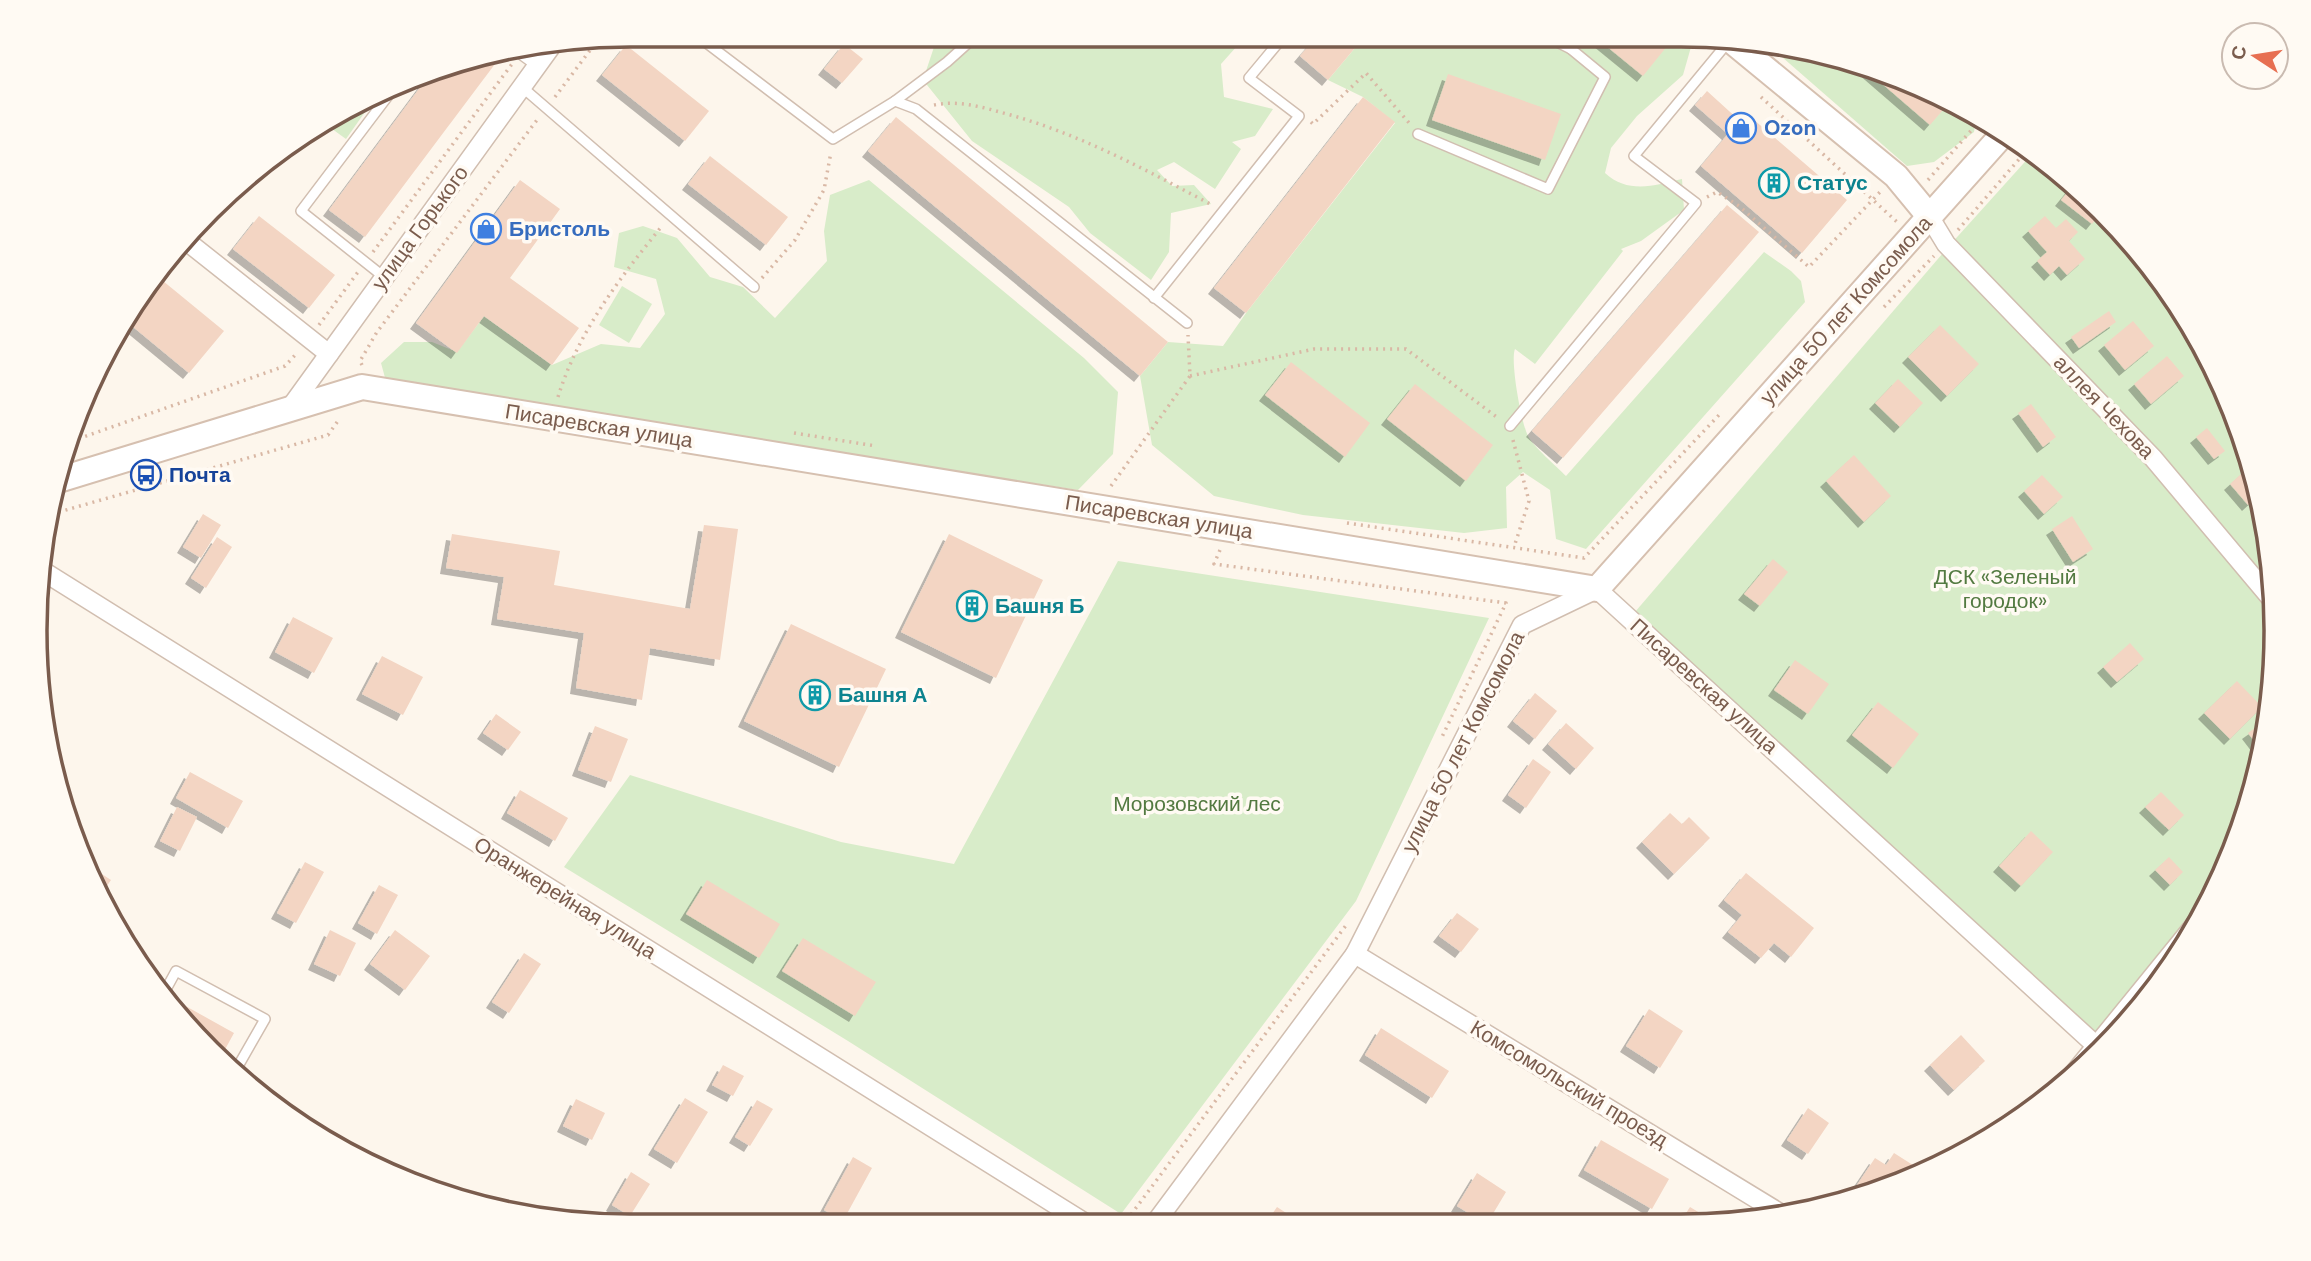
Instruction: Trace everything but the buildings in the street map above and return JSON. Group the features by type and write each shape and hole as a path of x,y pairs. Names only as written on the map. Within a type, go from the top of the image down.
{"street":[{"path":"1729,49 1895,176 1921,207"},
{"name":"улица Горького","path":"290,408 546,53"},
{"name":"улица 50 лет Комсомола","path":"1162,1214 1355,954 1522,625 1597,589 1921,207 1996,140"},
{"name":"аллея Чехова","path":"1921,207 1946,244 2153,458 2263,588"},
{"path":"192,246 329,354"},
{"name":"Писаревская улица","path":"68,477 362,387 1597,589 2094,1042"},
{"name":"Оранжерейная улица","path":"50,575 1071,1214"},
{"name":"Комсомольский проезд","path":"1355,954 1770,1207"}],"lane":[{"path":"712,47 833,139 895,101 964,47"},
{"path":"1154,298 1299,116 1249,78 1275,47"},
{"path":"1418,134 1548,189 1605,77 1567,47"},
{"path":"1510,426 1696,203 1634,156 1721,48"},
{"path":"523,57 537,66"},
{"path":"522,87 754,287"},
{"path":"895,101 916,109 1187,323"},
{"path":"383,103 301,211 384,278"},
{"path":"168,986 176,971 264,1018 240,1063"}],"path":[{"path":"362,387 363,367 360,361 377,332 591,48"},
{"path":"80,437 285,366 310,338 516,58"},
{"path":"1299,116 1313,124 1366,73 1418,134"},
{"path":"1756,92 1900,224"},
{"path":"916,109 951,101 1040,123 1115,154 1223,211"},
{"path":"1921,207 1976,127"},
{"path":"754,287 795,240 824,190 833,139"},
{"path":"1884,307 1946,244 2021,157"},
{"path":"1696,203 1717,192 1739,206 1809,267 1895,176"},
{"path":"558,397 566,370 588,326 619,281 671,215"},
{"path":"1125,488 1111,486 1190,376 1187,323"},
{"path":"1190,376 1314,349 1406,349 1510,426 1529,501 1513,548"},
{"path":"1340,522 1584,558 1724,410"},
{"path":"59,512 328,435 342,416"},
{"path":"793,433 886,448"},
{"path":"1214,564 1506,603 1440,741"},
{"path":"1131,1214 1353,916"}],"green space":[{"path":"934,47 1236,47 1221,64 1224,97 1273,109 1255,136 1232,142 1241,149 1215,189 1174,162 1157,170 1172,186 1194,185 1211,204 1171,213 1169,252 1151,280 1090,233 1069,207 972,141 923,80"},
{"path":"1356,47 1691,47 1683,75 1637,116 1611,148 1605,173 1623,184 1642,187 1682,179 1684,210 1641,241 1621,249 1623,251 1535,364 1515,349 1517,391 1528,436 1566,476 1764,252 1801,281 1805,302 1586,549 1556,539 1550,490 1523,472 1506,487 1507,528 1464,533 1303,515 1214,496 1152,445 1140,376 1168,342 1223,346 1395,123 1363,97 1328,80"},
{"path":"1781,56 1831,67 1883,84 1930,124 1943,110 1975,127 1974,132 1934,162 1907,166"},
{"path":"366,111 346,139 332,129"},
{"name":"ДСК «Зеленый городок»","path":"2026,161 2065,192 2093,218 2143,275 2186,339 2204,373 2233,443 2253,517 2263,592 2263,669 2253,744 2244,781 2219,854 2186,922 2143,986 2099,1037 1635,612 1949,246"},
{"path":"869,180 1084,358 1118,392 1113,454 1078,490 387,385 381,363 404,342 432,342 457,352 484,316 552,365 601,344 640,348 665,314 656,279 614,267 619,233 643,226 677,238 710,277 743,287 775,318 827,261 824,231 830,195"},
{"path":"622,286 652,304 629,343 599,325"},
{"name":"Морозовский лес","path":"1118,561 1489,618 1356,901 1121,1214 848,1041 564,867 630,775 841,842 954,864"}],"place":[{"name":"Ozon","path":"1741,128"},
{"name":"Статус","path":"1774,183"},
{"name":"Бристоль","path":"486,229"},
{"name":"Почта","path":"146,475"},
{"name":"Башня Б","path":"972,606"},
{"name":"Башня А","path":"815,695"}]}
